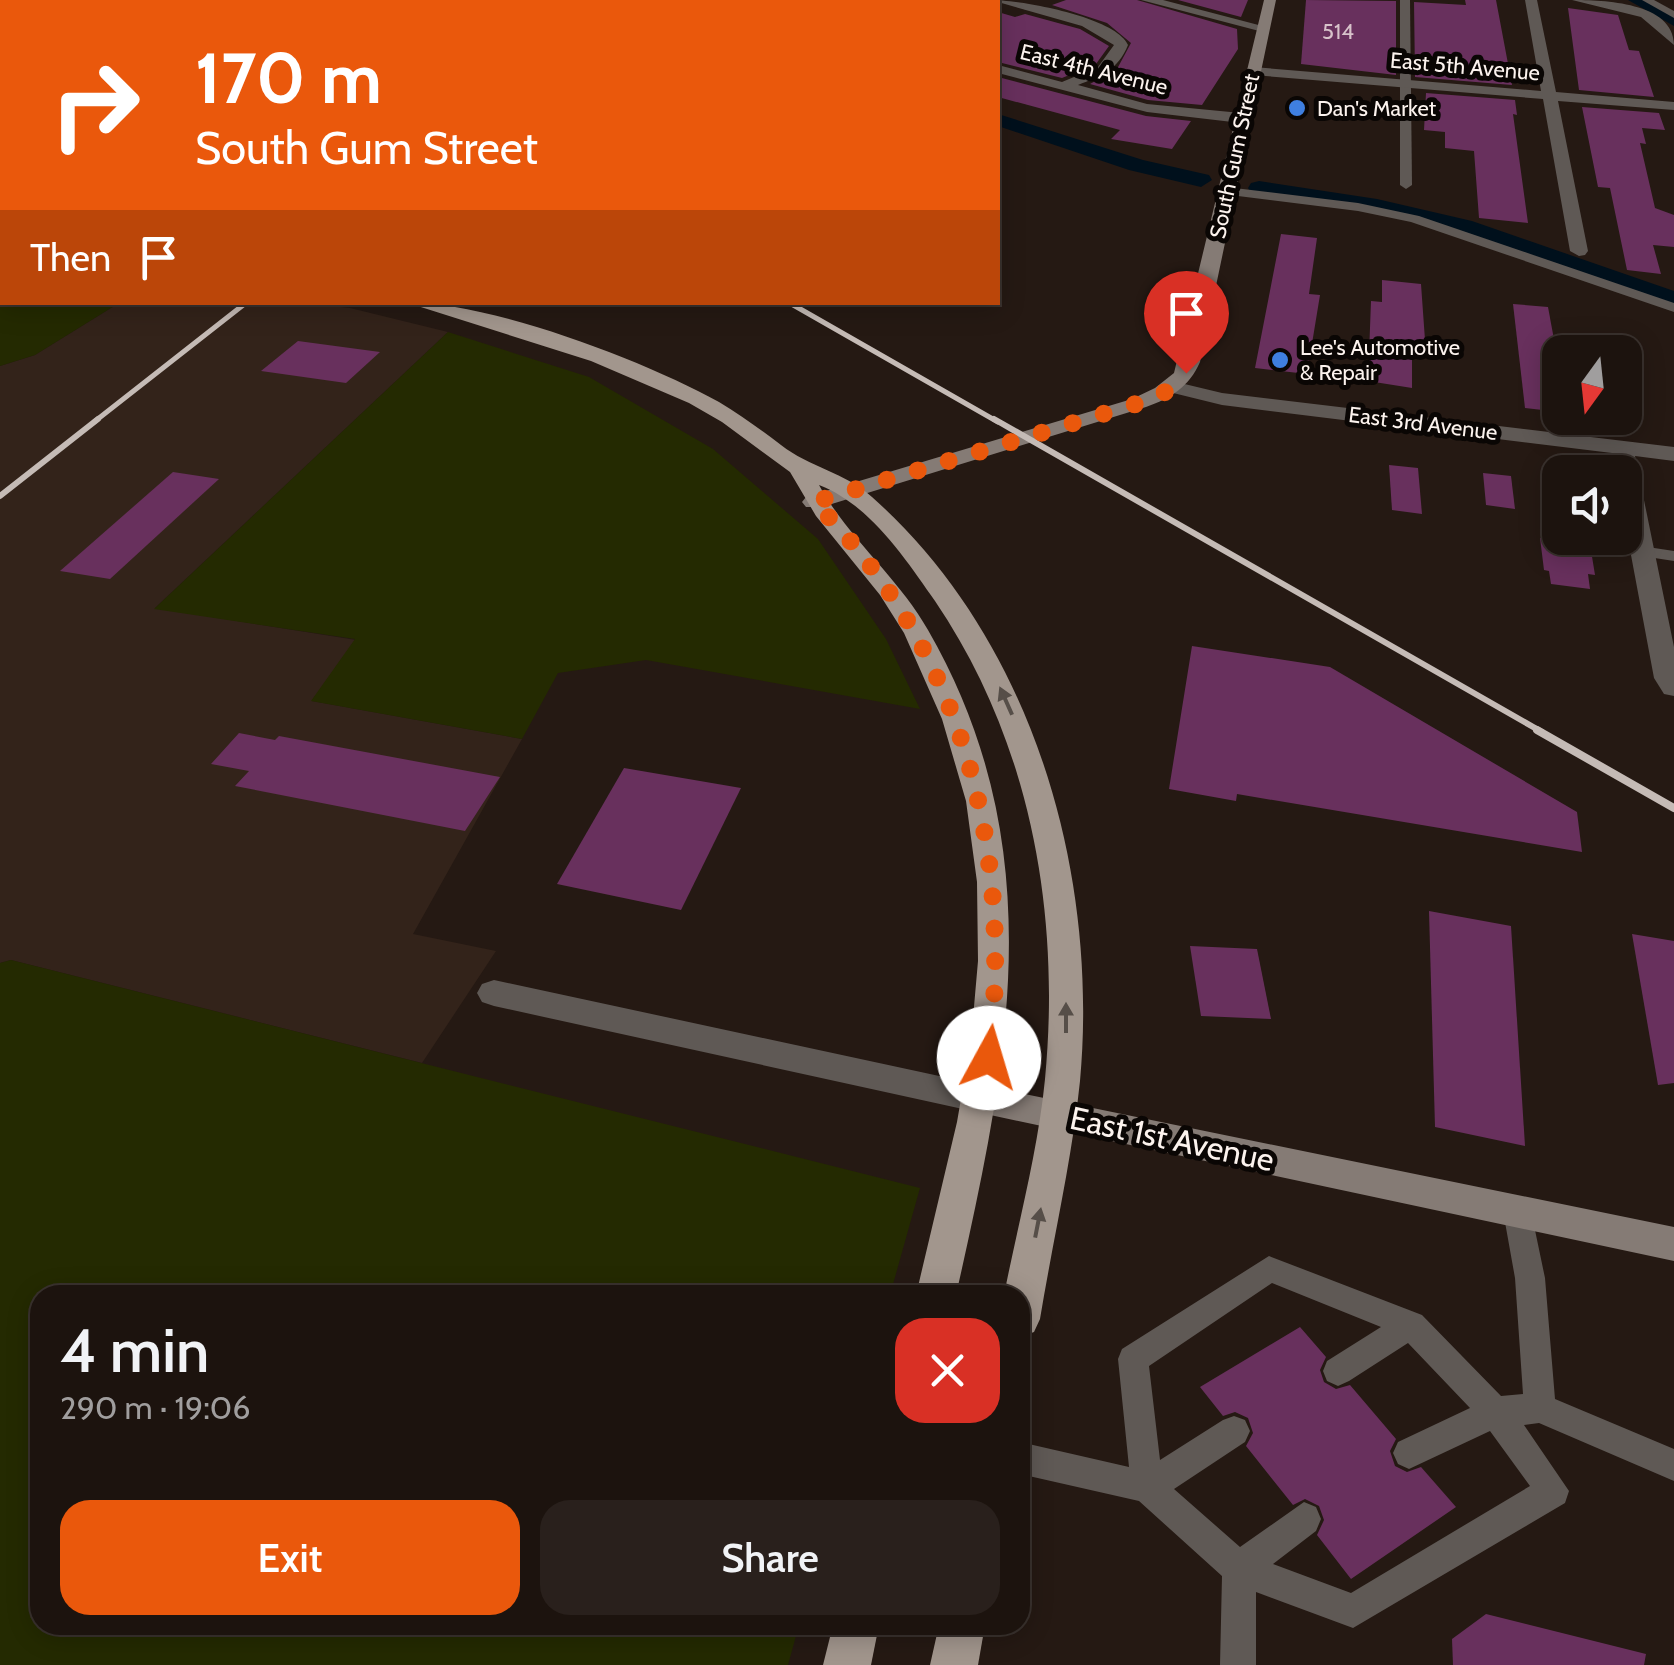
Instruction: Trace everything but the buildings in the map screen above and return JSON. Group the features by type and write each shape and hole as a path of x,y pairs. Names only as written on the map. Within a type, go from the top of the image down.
{"main road":[{"name":"South Gum Street","path":"1172,387 1189,368 1240,118 1270,0"},
{"path":"427,305 587,350 718,410 799,468 851,490 895,534 944,594 987,663 1022,741 1048,828 1064,929 1066,1045 1058,1115 1026,1285"},
{"path":"814,502 1139,403 1172,387"},
{"path":"799,468 814,502 874,568 915,629 950,701 972,766 986,826 996,925 994,1017 981,1099 938,1285"},
{"name":"East 1st Avenue","path":"981,1099 1674,1244"},
{"path":"847,1665 854,1635"},
{"path":"954,1665 960,1635"}],"street":[{"path":"1146,0 1263,28"},
{"path":"1532,0 1572,253"},
{"path":"1000,1 1087,23 1118,40 1121,45 1112,64 1064,86"},
{"name":"East 4th Avenue","path":"1000,70 1147,108 1240,118"},
{"name":"East 5th Avenue","path":"1253,70 1674,106"},
{"name":"East 3rd Avenue","path":"1172,387 1214,398 1674,454"},
{"path":"1622,448 1623,455"},
{"path":"1642,555 1667,678 1674,688"},
{"name":"East 1st Avenue","path":"494,993 981,1099"}],"lane":[{"path":"1405,0 1406,185"},
{"path":"1581,0 1635,10 1662,26 1674,42"},
{"path":"1647,0 1674,14"},
{"path":"1227,185 1362,196 1462,219"},
{"path":"1227,185 1414,218 1674,308"},
{"path":"1572,253 1627,280 1674,293"},
{"path":"1642,551 1674,556"},
{"path":"1518,1211 1530,1278 1540,1408"},
{"path":"1030,1460 1147,1487 1239,1570 1353,1611 1553,1491 1495,1412 1411,1325 1269,1269 1133,1358 1147,1487"},
{"path":"1338,1371 1411,1325"},
{"path":"1409,1454 1495,1412 1540,1408 1674,1465"},
{"path":"1147,1487 1234,1431"},
{"path":"1239,1570 1304,1519"},
{"path":"1238,1665 1239,1570"}],"shaded area":[{"path":"116,305 322,305 448,332 155,608 356,640 312,701 522,739 413,934 496,951 422,1063 11,960 0,963 0,366 35,355"}],"green space":[{"path":"0,305 116,305 35,355 0,366"},
{"path":"448,332 589,377 713,449 818,539 886,639 920,709 646,660 558,673 522,739 311,701 355,639 154,609"},
{"path":"11,960 920,1188 893,1285 30,1285 30,1635 796,1635 788,1665 0,1665 0,963"}],"waterway":[{"path":"1636,0 1674,21"},
{"path":"1000,121 1137,165 1201,180"},
{"path":"1259,188 1435,218 1516,242 1674,299"}],"railway":[{"path":"94,422 243,305"},
{"path":"793,305 998,422"},
{"path":"0,496 98,419"},
{"path":"994,419 1542,732"},
{"path":"1537,730 1674,808"}],"place":[{"name":"Dan's Market","path":"1297,108"},
{"name":"Lee's Automotive & Repair","path":"1280,360"}],"route":[{"path":"989,1058 997,972 992,872 986,826 964,739 932,663 896,598 814,502 1139,403 1165,392 1186,373"}]}
